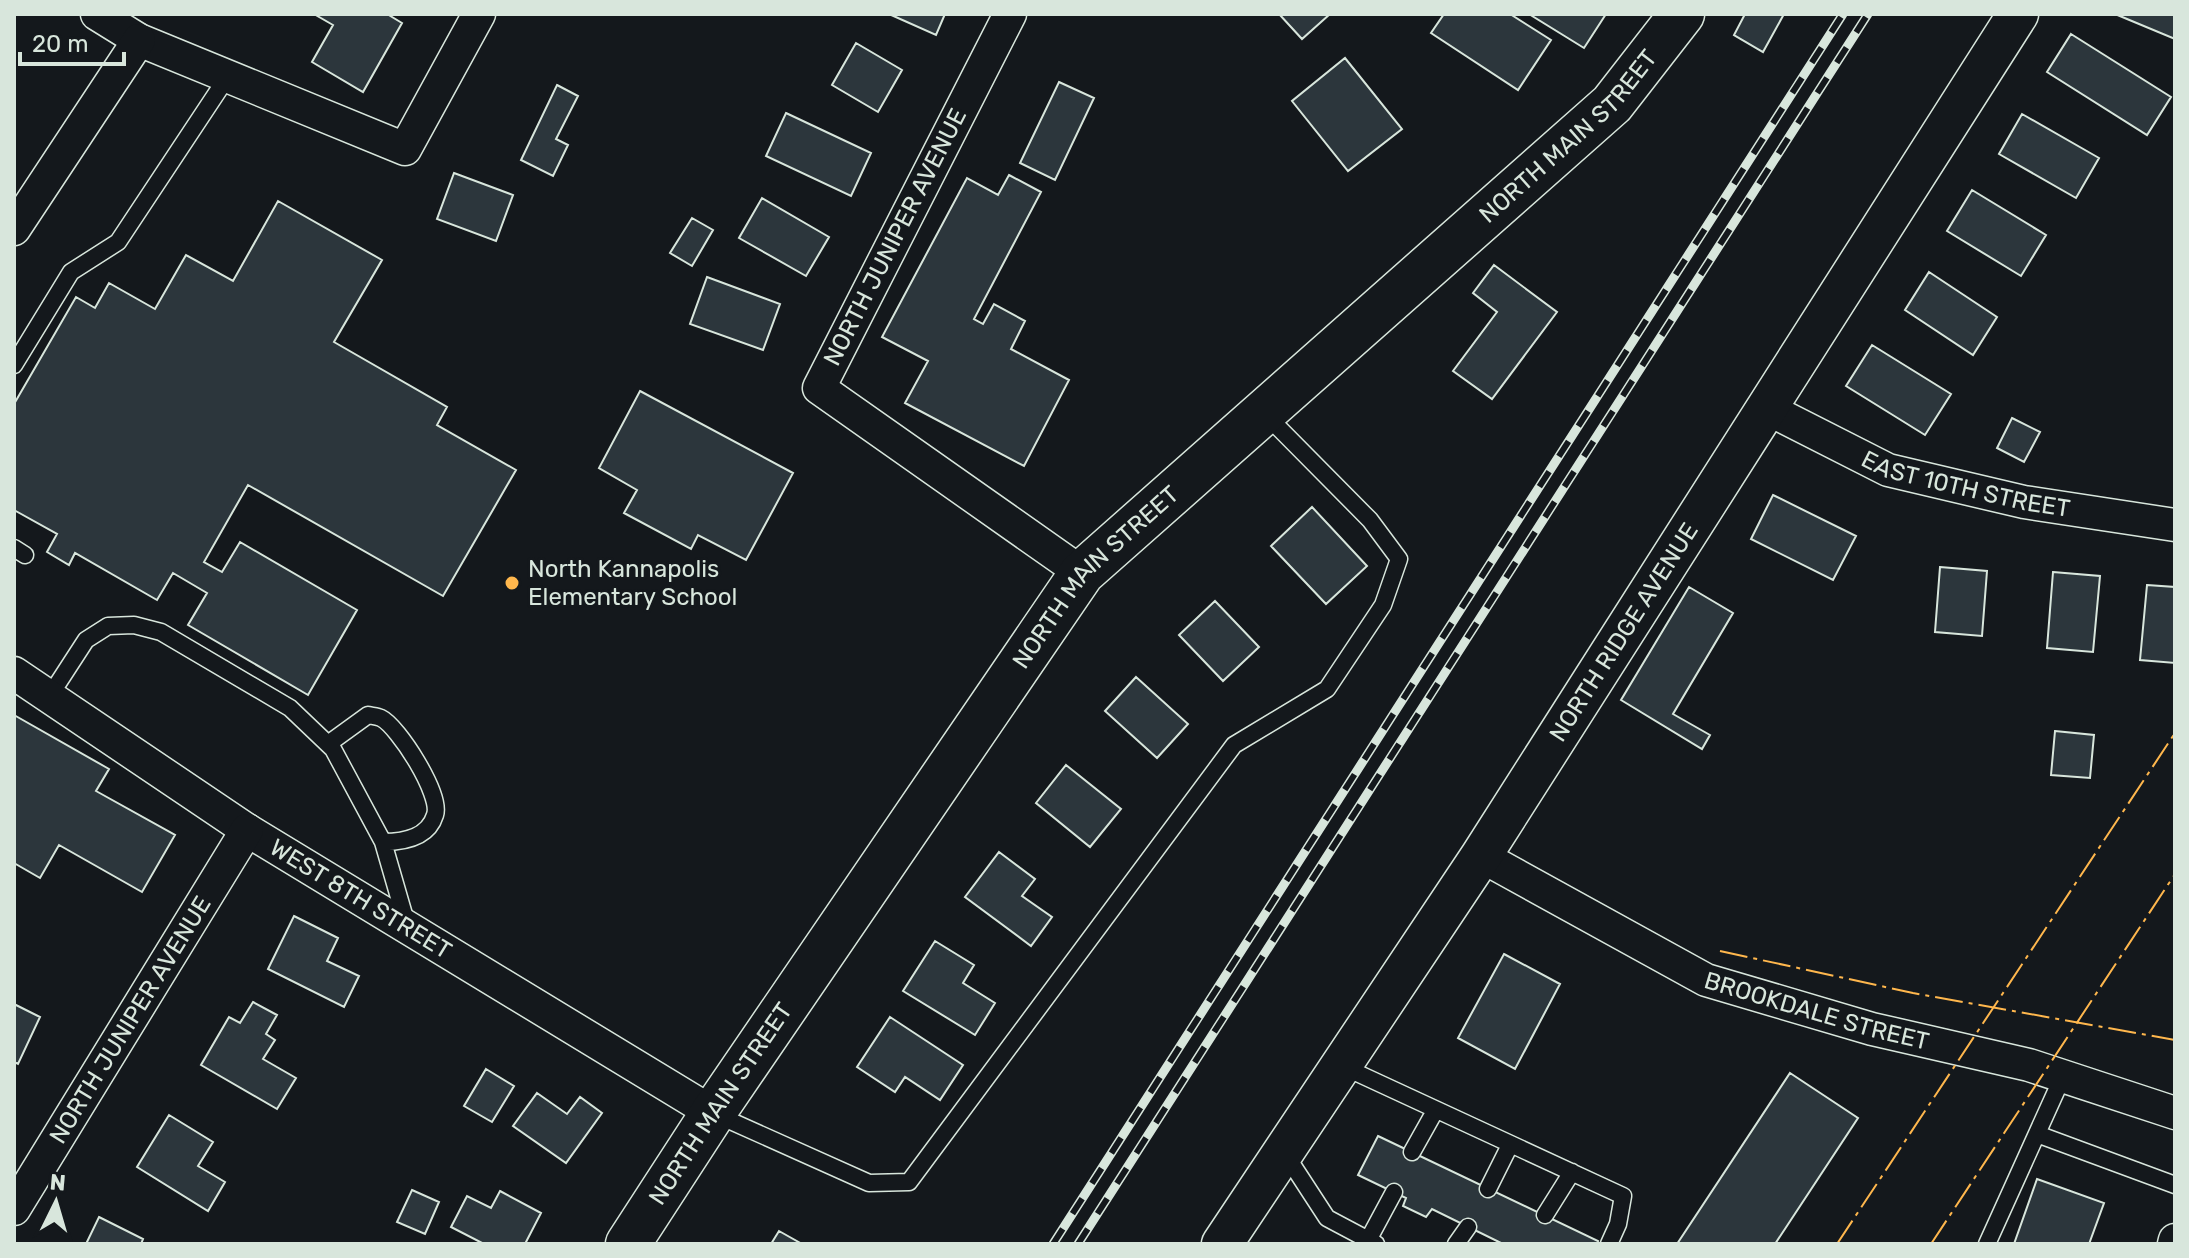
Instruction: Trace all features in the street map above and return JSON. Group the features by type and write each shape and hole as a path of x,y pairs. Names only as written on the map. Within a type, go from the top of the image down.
{"main road":[{"name":"NORTH MAIN STREET","path":"628,1244 713,1113 1082,573 1612,104 1682,14"}],"street":[{"path":"97,14 139,40 405,149 479,14"},
{"name":"NORTH JUNIPER AVENUE","path":"1010,14 819,388 1082,573"},
{"name":"NORTH RIDGE AVENUE","path":"1222,1244 1481,856 2018,14"},
{"path":"14,229 139,40"},
{"name":"EAST 10TH STREET","path":"1766,408 1888,470 2024,502 2175,525"},
{"name":"WEST 8TH STREET","path":"14,673 247,830 713,1113"},
{"name":"NORTH JUNIPER AVENUE","path":"14,1209 247,830"},
{"name":"BROOKDALE STREET","path":"1481,856 1706,980 1872,1029 2063,1076 2175,1113"}],"lane":[{"path":"14,365 71,272 118,242 228,76"},
{"path":"713,1113 869,1183 909,1182 1234,745 1327,689 1383,605 1399,559 1370,520 1264,413"},
{"path":"49,697 86,640 108,626 134,625 161,632 290,708 328,744 383,842 407,927"},
{"path":"328,744 368,715 383,718 418,761 436,805 435,815 425,831 405,842 383,842"},
{"path":"1341,1065 1623,1196 1618,1224 1609,1244"},
{"path":"1987,1244 2063,1076"},
{"path":"1412,1152 1435,1111"},
{"path":"2037,1134 2175,1185"},
{"path":"1488,1189 1510,1145"},
{"path":"1284,1151 1327,1218 1370,1243 1394,1192"},
{"path":"1545,1215 1572,1172"},
{"path":"1456,1244 1468,1227"}],"building":[{"path":"314,14 387,14 402,23 363,92 312,62 333,25"},
{"path":"889,14 945,14 936,35"},
{"path":"1279,14 1330,14 1302,39"},
{"path":"1444,14 1510,14 1551,40 1518,90 1431,33"},
{"path":"1529,14 1606,14 1584,48"},
{"path":"1745,14 1784,14 1763,52 1734,35"},
{"path":"2115,14 2175,14 2175,39"},
{"path":"2071,34 2171,97 2147,135 2047,72"},
{"path":"856,43 902,70 878,112 832,85"},
{"path":"1345,58 1402,129 1348,171 1292,101"},
{"path":"1059,82 1094,98 1055,180 1020,163"},
{"path":"557,85 578,96 556,139 568,145 553,176 521,160"},
{"path":"786,113 871,153 851,196 766,156"},
{"path":"2022,114 2099,158 2076,198 1999,154"},
{"path":"454,173 513,195 496,241 437,219"},
{"path":"1009,175 1041,192 974,319 983,324 994,304 1025,321 1011,349 1069,380 1024,466 905,403 928,361 882,337 967,178 998,195"},
{"path":"1972,190 2046,235 2021,276 1947,231"},
{"path":"762,198 829,237 806,276 739,238"},
{"path":"278,201 382,260 334,342 447,407 437,425 516,470 443,596 248,485 204,562 222,572 240,542 357,610 308,695 188,625 207,593 173,573 157,600 75,553 69,565 47,552 57,534 14,510 14,404 76,297 95,308 109,283 155,309 186,255 233,281"},
{"path":"692,218 713,230 692,266 670,253"},
{"path":"1494,265 1557,312 1492,399 1453,371 1497,312 1473,293"},
{"path":"1929,272 1997,317 1973,355 1905,310"},
{"path":"707,277 780,304 763,350 690,324"},
{"path":"1872,345 1951,394 1925,435 1846,386"},
{"path":"640,391 793,473 746,560 698,535 691,549 624,513 637,490 599,468"},
{"path":"2012,418 2040,432 2024,462 1997,448"},
{"path":"1773,495 1856,536 1833,580 1751,539"},
{"path":"1312,507 1367,566 1326,604 1271,546"},
{"path":"1940,567 1987,571 1982,636 1935,632"},
{"path":"2053,572 2100,576 2093,652 2047,648"},
{"path":"2147,585 2175,587 2175,663 2140,660"},
{"path":"1689,587 1733,613 1673,714 1710,735 1702,749 1621,700"},
{"path":"1215,601 1259,647 1223,681 1179,635"},
{"path":"1136,677 1188,724 1157,758 1105,711"},
{"path":"14,715 109,769 96,791 175,835 142,892 59,845 40,878 14,863"},
{"path":"2055,731 2094,735 2090,778 2051,775"},
{"path":"1066,765 1121,809 1090,847 1036,803"},
{"path":"999,852 1035,879 1022,896 1052,917 1031,946 965,897"},
{"path":"294,916 338,938 327,961 359,976 344,1007 268,969"},
{"path":"935,941 974,965 963,983 995,1003 975,1035 903,991"},
{"path":"1504,954 1560,984 1515,1069 1458,1038"},
{"path":"253,1002 277,1015 266,1034 275,1040 263,1059 296,1078 277,1109 201,1065 229,1017 240,1023"},
{"path":"14,1004 40,1017 18,1064 14,1062"},
{"path":"890,1017 963,1065 940,1100 905,1077 895,1092 857,1067"},
{"path":"486,1069 514,1086 492,1122 464,1106"},
{"path":"1790,1073 1858,1118 1775,1244 1677,1244"},
{"path":"537,1093 567,1114 580,1097 602,1113 566,1163 513,1126"},
{"path":"169,1115 213,1142 198,1166 225,1182 208,1211 137,1167"},
{"path":"1378,1136 1598,1241 1597,1244 1503,1244 1432,1209 1426,1217 1403,1206 1406,1198 1358,1175"},
{"path":"2037,1179 2104,1203 2089,1244 2014,1244"},
{"path":"412,1190 439,1202 425,1234 397,1222"},
{"path":"500,1191 541,1213 525,1244 484,1244 451,1227 467,1196 491,1208"},
{"path":"99,1217 143,1239 141,1244 86,1244"},
{"path":"779,1231 802,1244 771,1244"}],"railway":[{"path":"1053,1244 1843,14"},
{"path":"1078,1244 1868,14"}],"power":[{"path":"1837,1244 2175,733"},
{"path":"1931,1244 2175,874"},
{"path":"1720,951 1913,993 2175,1040"}],"place":[{"name":"North Kannapolis Elementary School","path":"512,583"}]}
